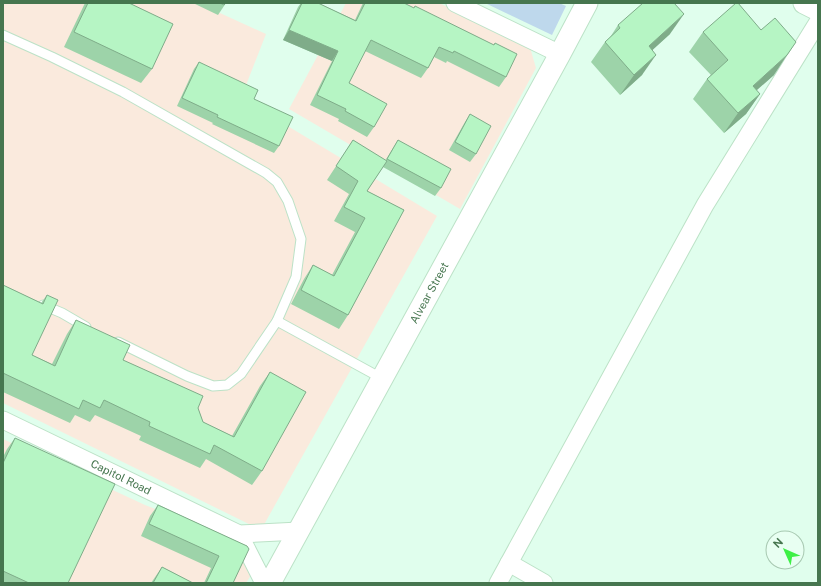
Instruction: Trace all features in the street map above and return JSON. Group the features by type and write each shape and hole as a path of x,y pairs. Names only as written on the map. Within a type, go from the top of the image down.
{"street":[{"path":"455,3 560,54"},
{"path":"804,3 818,10"},
{"name":"Alvear Street","path":"270,583 560,54 585,4"},
{"path":"498,583 705,205 818,22"},
{"name":"Capitol Road","path":"3,420 239,534 299,531"},
{"path":"239,534 264,583"},
{"path":"509,563 544,583"}],"lane":[{"path":"3,34 123,92 266,173 277,182 288,201 301,239 296,277 277,322 241,374 228,384 213,386 187,376 107,337"},
{"path":"36,302 62,313 94,332"},
{"path":"277,322 382,379"}],"shaded area":[{"path":"3,3 198,3 266,34 241,98 437,216 261,530 3,403"},
{"path":"346,3 439,3 529,44 536,68 460,209 289,109"},
{"path":"485,3 559,3 566,6 552,35"},
{"path":"3,439 145,505 240,542 251,575 246,583 3,583"}],"building":[{"path":"88,3 129,3 173,24 152,69 74,32"},
{"path":"302,3 318,3 356,21 365,3 404,3 414,8 415,6 494,45 495,43 517,54 506,77 454,51 453,53 439,47 428,68 371,40 349,83 387,104 374,127 345,111 346,109 317,95 338,51 289,30"},
{"path":"643,3 674,3 684,14 649,46 656,55 634,75 605,42 620,28 618,25"},
{"path":"736,3 738,3 761,30 775,18 796,42 787,55 753,86 760,94 738,113 707,79 728,60 703,32"},
{"path":"199,62 258,90 254,99 293,117 279,146 217,117 218,115 182,98"},
{"path":"470,114 491,126 476,154 455,142"},
{"path":"353,140 387,161 367,191 404,210 348,315 301,290 313,265 334,276 365,218 344,207 358,181 336,166"},
{"path":"398,140 451,169 441,188 387,159"},
{"path":"3,285 43,304 47,295 58,300 32,355 55,366 76,320 130,345 123,360 203,396 198,408 203,422 234,437 270,372 306,392 262,471 214,445 210,454 149,426 150,422 104,400 100,408 83,400 79,409 3,373"},
{"path":"15,438 115,484 68,583 29,583 3,571 3,463"},
{"path":"158,505 247,546 249,549 233,583 206,583 219,556 149,524"},
{"path":"162,567 193,583 153,583"}]}
